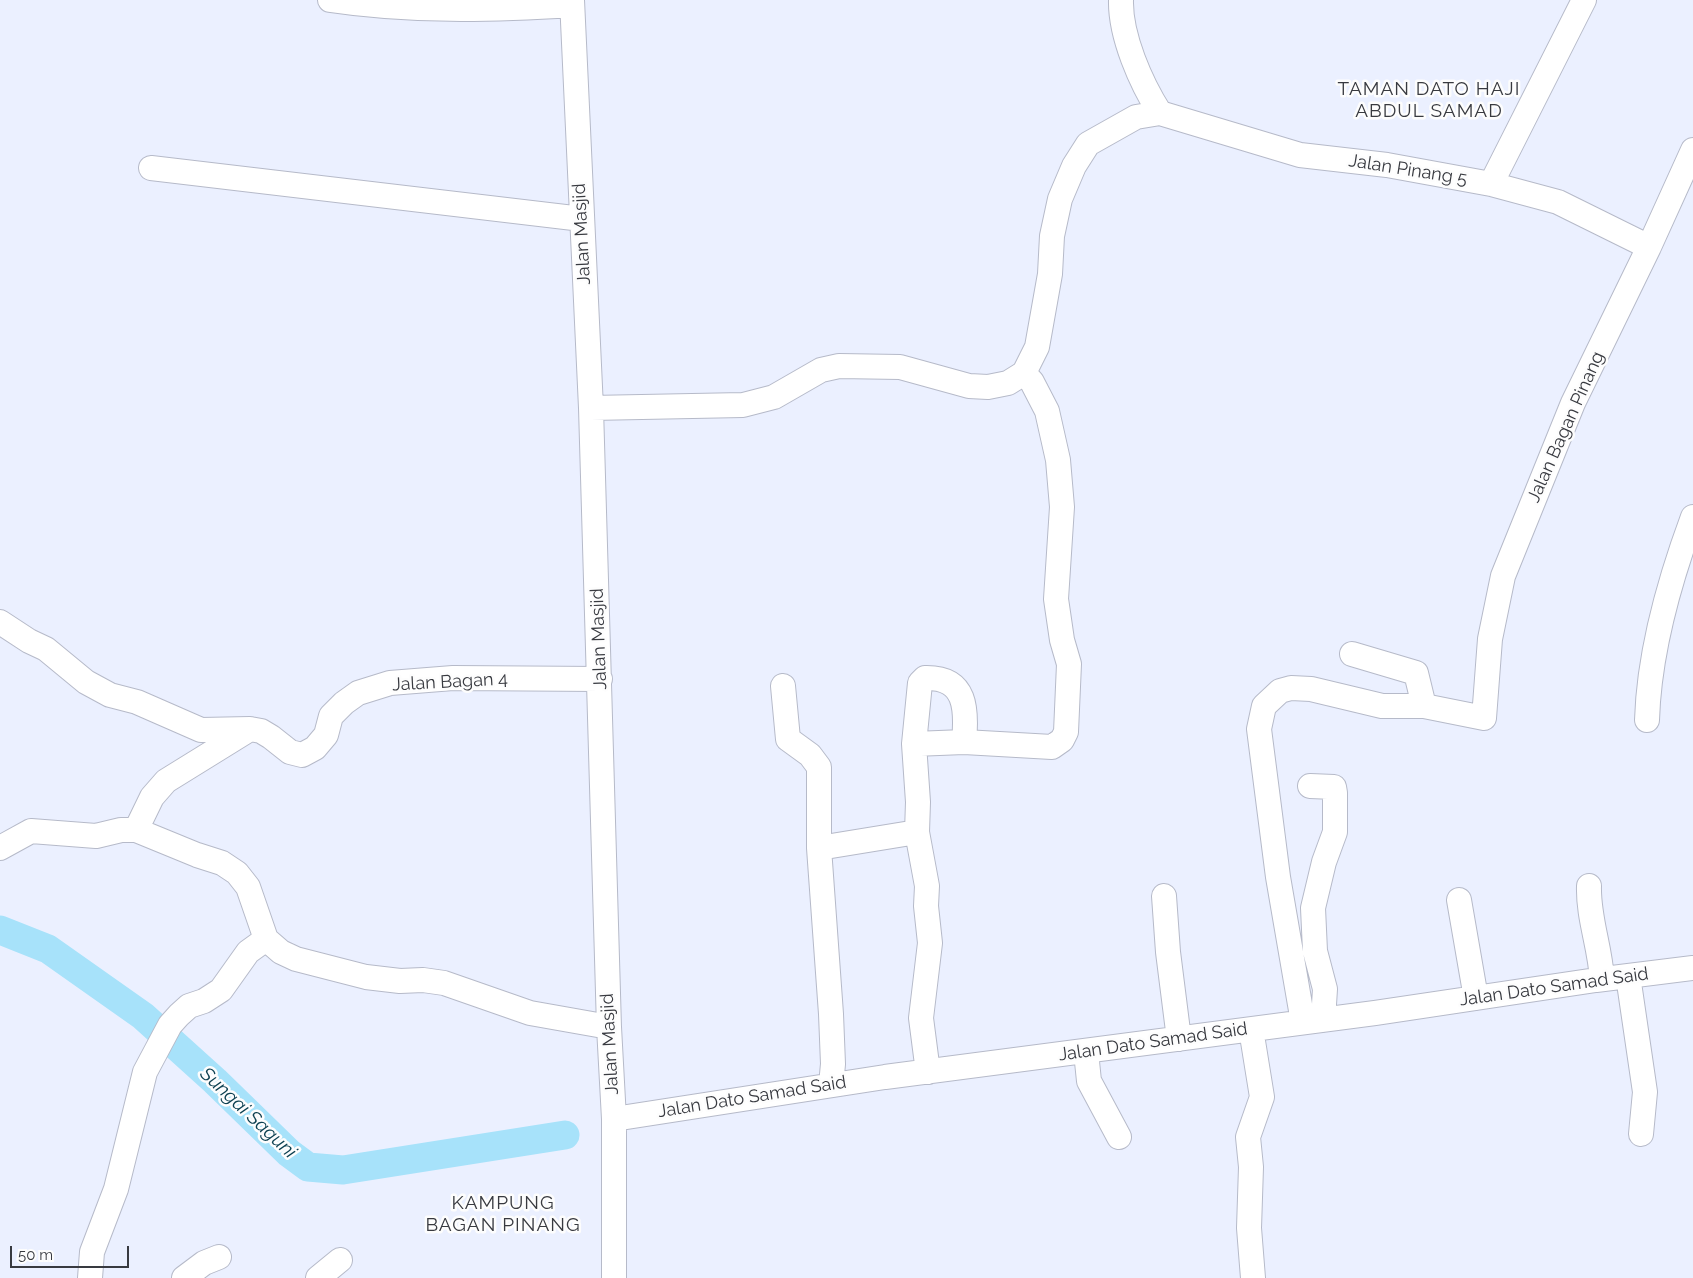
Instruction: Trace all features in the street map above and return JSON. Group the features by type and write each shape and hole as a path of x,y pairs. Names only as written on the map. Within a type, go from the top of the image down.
{"street":[{"path":"330,0 363,5 472,9 572,3"},
{"path":"591,408 743,405 774,397 821,370 839,366 900,367 969,386 988,387 1008,383 1024,373 1037,347 1050,274 1052,236 1060,199 1074,166 1088,144 1136,117 1160,113 1146,90 1128,41 1120,12 1121,0"},
{"path":"1491,184 1584,0"},
{"name":"Jalan Masjid","path":"572,3 591,408 600,679 609,1027 614,1118 614,1278"},
{"name":"Jalan Pinang 5","path":"1160,113 1300,155 1387,165 1491,184 1558,202 1649,247"},
{"name":"Jalan Bagan Pinang","path":"1424,706 1484,718 1490,640 1503,576 1574,403 1693,150"},
{"path":"150,168 582,219"},
{"path":"914,744 964,742 1052,747 1062,740 1066,732 1069,664 1062,640 1056,599 1062,507 1058,460 1047,412 1032,382 1024,373"},
{"path":"1647,720 1648,689 1659,638 1673,579 1693,517"},
{"path":"0,622 29,641 46,648 86,682 110,695 137,702 201,730 250,729"},
{"path":"1313,1021 1278,877 1259,729 1264,706 1280,691 1291,688 1311,689 1382,706 1424,706 1416,673 1352,654"},
{"name":"Jalan Bagan 4","path":"250,729 271,736 290,752 302,755 315,748 326,735 331,716 344,703 358,693 390,682 453,678 600,679"},
{"path":"928,1072 921,1018 930,943 926,906 927,886 917,832 918,802 914,744 920,683 925,678 935,678 950,682 958,690 964,704 966,722 964,742"},
{"path":"783,686 788,739 810,754 819,767 819,848 831,1014 833,1064 831,1085"},
{"path":"136,830 152,796 166,782 208,758 250,729"},
{"path":"201,730 208,758"},
{"path":"1310,786 1333,787 1335,793 1335,832 1324,862 1313,908 1315,951 1325,990 1313,1021"},
{"path":"0,848 30,831 96,836 121,830 136,830 196,855 222,863 237,873 248,888 266,938 280,952 313,964 366,977 444,983 530,1013 609,1027"},
{"path":"819,848 917,832"},
{"path":"1589,886 1588,909 1600,954 1602,979"},
{"path":"1164,896 1168,952 1179,1039"},
{"path":"1459,900 1476,998"},
{"path":"90,1278 92,1252 116,1189 145,1072 170,1025 189,1006 204,1001 221,990 248,952 266,938"},
{"name":"Jalan Dato Samad Said","path":"614,1118 928,1072 1088,1068 1179,1039 1602,979 1693,968"},
{"path":"1628,976 1645,1092 1641,1134"},
{"path":"1250,1029 1262,1097 1248,1137 1251,1167 1249,1228 1252,1278"},
{"path":"1088,1068 1119,1137"},
{"path":"184,1278 204,1263 219,1257"},
{"path":"318,1278 340,1260"}],"waterway":[{"name":"Sungai Saguni","path":"0,930 48,949 143,1016 215,1081 289,1153 308,1167 343,1170 565,1135"}],"district":[{"name":"TAMAN DATO HAJI ABDUL SAMAD","path":"1429,100"},
{"name":"KAMPUNG BAGAN PINANG","path":"503,1214"}]}
